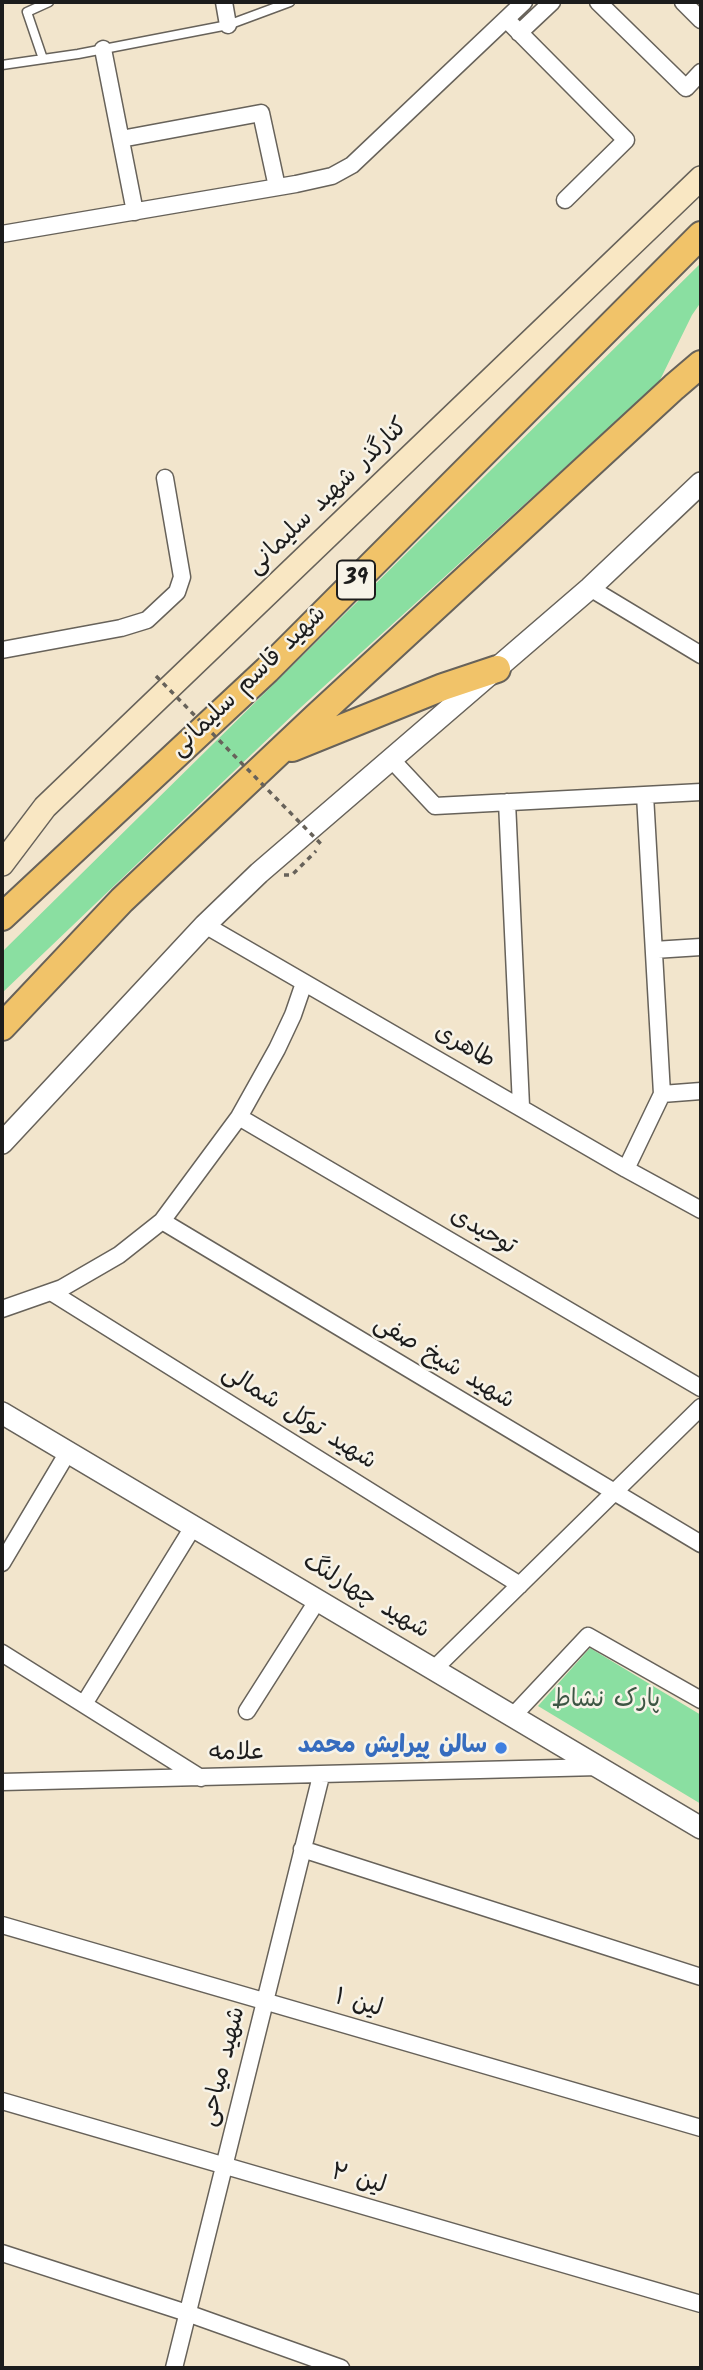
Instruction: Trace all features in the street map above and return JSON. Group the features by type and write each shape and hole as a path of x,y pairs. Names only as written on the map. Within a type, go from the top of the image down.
{"highway":[{"name":"شهید قاسم سلیمانی","path":"2,917 267,670 701,236"},
{"path":"7,1020 122,900 701,364"},
{"path":"277,754 497,668"}],"main road":[{"name":"کنارگذر شهید سلیمانی","path":"2,864 45,807 701,178"}],"street":[{"path":"224,2 228,25"},
{"path":"2,234 332,176 352,165 524,2"},
{"path":"519,33 552,2"},
{"path":"598,2 686,88 701,72"},
{"path":"683,2 701,20"},
{"path":"506,19 626,140 565,200"},
{"path":"103,49 135,212"},
{"path":"121,139 261,113 277,187"},
{"path":"2,650 121,628 147,620 177,592 182,577 165,478"},
{"path":"2,1143 205,925 259,873 590,588 701,483"},
{"path":"590,588 701,655"},
{"path":"391,759 435,806 701,792"},
{"path":"626,1169 662,1094 645,795"},
{"path":"507,802 521,1106"},
{"name":"طاهری","path":"205,925 701,1210"},
{"path":"654,950 701,947"},
{"path":"2,1309 51,1292 120,1255 162,1221 239,1117 277,1049 304,983"},
{"path":"662,1094 701,1091"},
{"name":"توحیدی","path":"239,1117 701,1388"},
{"name":"شهید شیخ صفی","path":"162,1221 701,1545"},
{"name":"شهید توکل شمالی","path":"51,1292 520,1585"},
{"path":"433,1670 701,1408"},
{"name":"شهید چهارلنگ","path":"2,1413 701,1828"},
{"path":"2,1563 68,1452"},
{"path":"84,1704 193,1527"},
{"path":"247,1711 317,1601"},
{"path":"512,1717 588,1636 701,1700"},
{"path":"2,1653 201,1778"},
{"name":"علامه","path":"2,1782 599,1767"},
{"name":"شهید میاحی","path":"174,2368 321,1776"},
{"path":"302,1849 701,1977"},
{"name":"لین ۱","path":"2,1925 701,2129"},
{"name":"لین ۲","path":"2,2101 701,2304"},
{"path":"2,2253 187,2313 341,2368"}],"lane":[{"path":"22,2 43,59"},
{"path":"27,12 49,2"},
{"path":"2,65 228,25 290,2"}],"path":[{"path":"156,676 322,845 292,875"}],"green space":[{"path":"701,263 701,302 659,382 299,709 2,993 2,953 5,949"},
{"name":"پارک نشاط","path":"590,1648 701,1715 701,1804 538,1706"}],"place":[{"name":"سالن پیرایش محمد","path":"501,1748"}]}
